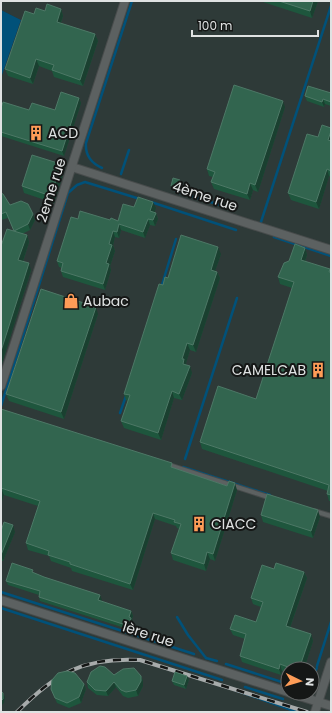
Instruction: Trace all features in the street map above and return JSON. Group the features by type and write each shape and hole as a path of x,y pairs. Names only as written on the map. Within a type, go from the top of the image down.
{"street":[{"name":"2eme rue","path":"1,386 125,1"},
{"name":"4ème rue","path":"72,167 331,250"},
{"name":"1ère rue","path":"1,600 280,690"},
{"path":"315,712 331,662"},
{"name":"1ère rue","path":"315,701 331,706"}],"lane":[{"path":"167,465 279,500"},
{"path":"309,509 331,516"}],"shaded area":[{"path":"1,1 331,1 331,712 1,712 1,78 21,20 1,10"}],"water":[{"path":"1,10 21,20 1,78"}],"building":[{"path":"279,1 313,1 310,11"},
{"path":"47,4 61,9 57,22 95,34 80,80 52,70 54,65 36,59 30,78 5,69 25,11 34,14 36,8 45,11"},
{"path":"234,85 283,101 255,185 250,183 247,194 211,182 215,172 207,169"},
{"path":"308,86 331,93 331,102 323,99 322,102 305,96"},
{"name":"ACD","path":"61,92 79,98 62,151 1,132 1,108 3,102 29,110 32,103 55,110"},
{"path":"322,125 331,128 328,140 331,141 331,171 327,169 316,202 288,193 307,134 318,137"},
{"path":"32,155 61,164 51,196 22,186"},
{"path":"173,178 180,180 178,188 171,186"},
{"path":"1,193 10,205 21,201 28,204 33,214 28,224 14,231 6,212 1,214"},
{"path":"138,197 153,202 150,211 156,213 153,220 148,219 143,232 119,224 117,232 113,231 109,244 112,245 106,263 109,264 103,284 61,271 63,263 57,261 71,217 78,219 80,211 118,221 123,204 134,207"},
{"path":"7,229 27,235 18,260 29,263 1,351 1,246"},
{"path":"181,235 218,247 211,270 217,272 193,345 187,343 182,359 184,359 183,364 190,366 179,394 172,391 158,433 121,421 130,395 124,394 159,284 163,285 165,277 168,278"},
{"path":"295,244 305,248 301,260 330,269 329,272 331,272 331,495 327,494 329,485 200,442 218,386 256,399 294,282 278,277 284,263 289,261"},
{"path":"41,289 96,307 61,412 6,394"},
{"path":"1,409 172,463 171,467 227,486 229,481 235,483 213,554 207,552 204,564 171,553 181,524 174,522 175,520 153,513 130,584 70,564 70,562 48,555 49,551 26,543 40,501 1,488"},
{"path":"267,494 318,510 311,531 261,515"},
{"path":"4,522 13,525 1,555 1,531"},
{"path":"12,563 33,570 32,572 44,577 100,595 98,600 131,611 129,626 39,597 40,591 6,581"},
{"path":"276,563 304,572 286,626 311,634 302,661 280,661 279,669 240,656 246,634 230,629 235,615 256,622 263,602 251,598 262,565 274,569"},
{"path":"100,666 105,667 114,675 123,669 134,668 141,676 141,681 136,690 126,692 121,690 114,682 106,691 95,690 87,682 91,672"},
{"path":"67,671 75,673 84,684 79,697 67,703 55,698 51,689 52,680 58,673"},
{"path":"175,672 187,676 184,685 172,681"},
{"path":"1,691 3,693 3,699 1,701"}],"waterway":[{"path":"102,168 95,164 88,155 86,143 132,1"},
{"path":"262,225 260,225 331,6"},
{"path":"121,174 129,150"},
{"path":"1,406 68,193 77,185 85,182 140,199"},
{"path":"176,191 220,205"},
{"path":"151,202 236,230"},
{"path":"274,237 331,256"},
{"path":"161,288 176,239"},
{"path":"185,459 237,298"},
{"path":"120,413 126,396"},
{"path":"183,467 270,495"},
{"path":"1,592 194,654"},
{"path":"1,608 222,680"},
{"path":"177,617 188,635 206,658"},
{"path":"319,661 331,622"},
{"path":"206,658 217,661"},
{"path":"226,664 280,681"},
{"path":"245,687 280,698"},
{"path":"235,690 297,712"}],"railway":[{"path":"17,712 45,687 72,670 102,661 120,660 140,660 307,712"}],"place":[{"name":"ACD","path":"36,133"},
{"name":"Aubac","path":"71,301"},
{"name":"CAMELCAB","path":"318,370"},
{"name":"CIACC","path":"199,524"}]}
